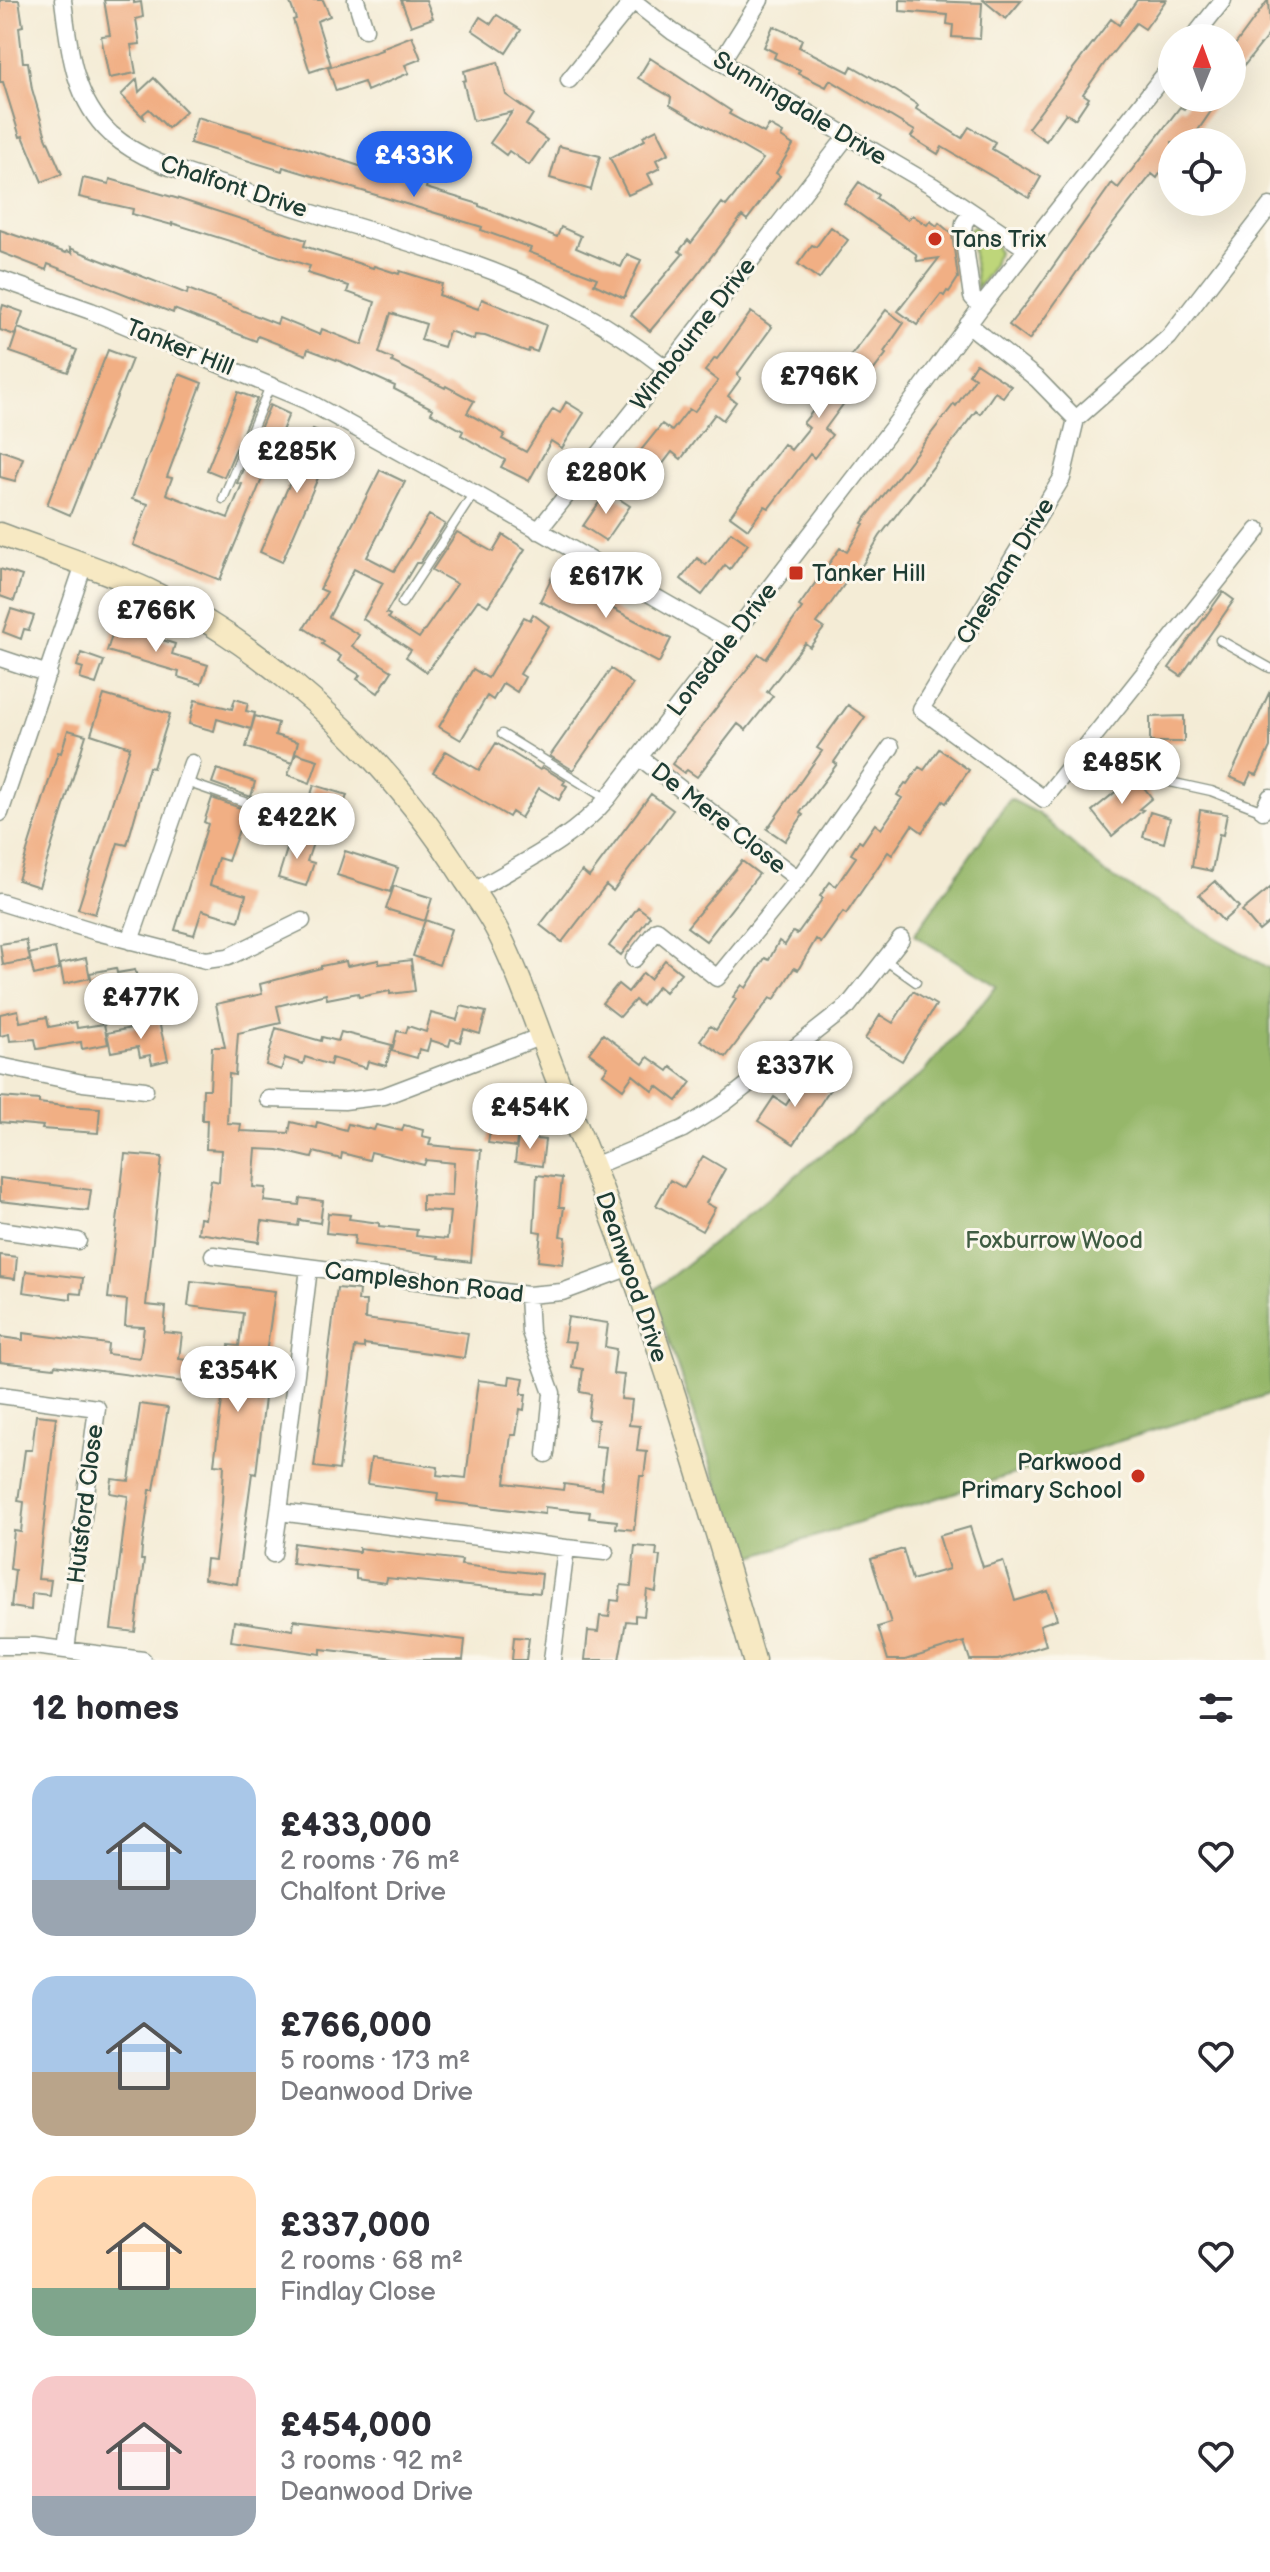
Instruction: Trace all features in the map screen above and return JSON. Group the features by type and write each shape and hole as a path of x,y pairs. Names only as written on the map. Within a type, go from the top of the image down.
{"street":[{"name":"Chalfont Drive","path":"63,0 73,69 79,87 110,133 139,153 180,171 404,241 529,287 592,318 667,369"},
{"path":"356,0 365,29"},
{"path":"721,62 760,0"},
{"path":"1204,24 1223,0"},
{"path":"569,80 632,1"},
{"name":"Sunningdale Drive","path":"632,1 673,32 933,186 1027,249"},
{"name":"Lonsdale Drive","path":"473,892 563,838 586,822 607,799 893,427 981,307 1158,83"},
{"name":"Wimbourne Drive","path":"538,531 847,136"},
{"path":"968,324 1037,379 1076,419 1169,337 1270,206"},
{"path":"971,213 963,231 972,297 981,307"},
{"name":"Tanker Hill","path":"0,279 91,311 271,385 344,420 730,640"},
{"name":"Chesham Drive","path":"1076,419 1062,478 921,709 1044,799 1258,530"},
{"name":"Deanwood Drive","path":"0,534 84,564 167,600 231,638 291,681 347,733 390,779 441,842 498,933 520,979 564,1097 594,1166 699,1478 754,1660"},
{"path":"0,813 84,564"},
{"path":"0,658 48,674"},
{"name":"De Mere Close","path":"634,959 657,930 717,978 798,879 891,747"},
{"name":"De Mere Close","path":"639,757 798,879"},
{"path":"130,941 192,763"},
{"path":"0,902 130,941 190,957 217,960 254,946 302,921"},
{"path":"594,1166 683,1129 723,1104 848,1006 901,939"},
{"path":"268,1099 344,1101 384,1096 542,1036"},
{"path":"0,1066 83,1083 145,1090"},
{"path":"0,1230 78,1241"},
{"name":"Campleshon Road","path":"213,1255 528,1295 562,1292 630,1267"},
{"name":"Campleshon Road","path":"273,1554 309,1268"},
{"path":"528,1295 530,1332 552,1393 546,1454"},
{"name":"Hutsford Close","path":"0,1395 97,1408 66,1650"},
{"path":"279,1512 605,1552"},
{"path":"552,1660 566,1548"},
{"path":"0,1646 66,1650 143,1660"}],"lane":[{"path":"223,499 271,385"},
{"path":"402,603 474,493"},
{"path":"1220,640 1270,668"},
{"path":"502,734 607,799"},
{"path":"186,782 259,807"},
{"path":"1170,782 1266,804"},
{"path":"885,960 916,982"}],"green space":[{"path":"974,226 992,240 998,251 994,265 977,289 970,229"},
{"name":"Foxburrow Wood","path":"1010,799 1038,813 1105,873 1270,969 1270,1394 743,1559 652,1292 923,1073 997,986 914,935"}],"building":[{"path":"0,0 19,0 23,62 28,62 32,89 46,137 62,174 42,182 23,136 20,137 3,82 0,82"},
{"path":"104,0 141,2 143,17 136,19 140,44 131,45 136,73 109,78 101,36 110,35"},
{"path":"289,0 323,0 330,16 317,21 331,65 310,72"},
{"path":"401,0 426,0 433,18 411,26"},
{"path":"900,0 982,3 980,39 952,37 953,25 947,24 948,15 900,11"},
{"path":"983,0 1022,0 1006,19"},
{"path":"1137,0 1166,0 1145,29 1136,23 1104,64 1083,94 1089,98 1075,119 1066,113 1046,141 1028,128 1111,19 1119,25"},
{"path":"1268,0 1270,33 1246,63 1246,30"},
{"path":"497,15 521,30 506,53 472,30 480,17 491,24"},
{"path":"773,26 802,39 799,47 849,72 852,66 896,91 918,105 916,109 962,138 969,127 995,142 992,149 1041,177 1029,198 942,147 938,154 911,137 915,131 830,80 826,87 774,58 776,53 764,47"},
{"path":"412,36 421,59 405,65 409,73 367,91 364,82 336,91 328,68 382,50"},
{"path":"650,58 731,111 729,114 764,133 769,125 783,133 781,137 793,145 776,173 780,176 747,220 742,216 650,331 631,315 683,254 679,251 688,240 691,243 722,203 726,206 763,159 670,105 671,97 638,78"},
{"path":"498,62 506,95 533,114 526,125 547,140 529,165 509,151 506,155 490,143 512,112 473,121 463,81 466,80 464,71"},
{"path":"154,78 186,111 168,128 149,109 143,114 144,118 121,95 137,79 139,92"},
{"path":"1176,112 1210,112 1200,128 1164,128"},
{"path":"197,117 384,174 427,184 426,188 479,204 557,237 561,227 581,236 576,248 621,267 627,254 641,260 624,298 594,284 597,278 529,252 531,248 481,230 482,227 283,167 282,171 190,143"},
{"path":"657,129 669,153 656,160 660,168 648,174 653,184 628,195 610,158 645,140 643,136"},
{"path":"1158,136 1158,176 1152,174 1088,256 1029,340 1009,325 1112,183 1118,188"},
{"path":"559,146 600,156 591,190 550,178"},
{"path":"83,178 109,184 110,179 179,199 306,240 304,246 373,268 399,274 400,271 442,284 439,295 478,309 482,299 546,325 537,352 529,349 528,352 485,336 475,335 474,340 449,331 444,347 421,340 426,324 391,313 379,353 474,401 467,413 505,434 502,439 526,452 553,409 560,413 566,402 584,413 562,448 551,441 529,481 501,467 505,460 461,435 463,431 431,413 433,409 394,389 395,386 342,362 308,349 306,355 258,336 256,341 174,309 173,313 48,264 46,270 0,252 0,230 66,253 72,253 70,248 187,294 188,289 277,324 279,318 320,335 322,329 362,345 375,302 347,292 349,286 307,273 310,266 172,223 132,214 133,209 79,197"},
{"path":"859,182 908,220 912,215 927,225 930,221 937,226 939,223 952,234 958,278 949,292 944,296 941,294 917,325 898,311 939,258 917,261 916,254 844,203"},
{"path":"831,227 848,240 819,279 798,264"},
{"path":"3,305 23,312 15,335 0,330"},
{"path":"886,310 904,323 884,352 886,354 825,429 832,435 814,458 810,454 769,508 765,506 748,529 730,516 784,444 791,450 809,428 803,423 817,406 814,404"},
{"path":"751,312 772,327 737,375 741,378 728,396 736,402 723,420 715,414 681,459 672,452 649,482 629,465 662,424 672,431 689,409 694,412 718,381 705,371"},
{"path":"18,328 77,350 68,372 10,352"},
{"path":"108,350 132,359 70,515 47,505"},
{"path":"976,363 1011,386 1003,397 995,392 980,414 976,411 880,536 855,577 851,575 817,623 824,628 810,647 805,643 767,692 773,696 746,730 738,724 697,777 687,770 684,773 672,764 759,654 766,659 840,548 847,552 862,523 954,404 956,406 975,378 969,374"},
{"path":"179,374 202,383 167,477 172,478 166,494 228,518 242,484 237,483 270,405 289,414 220,580 133,545 148,504 132,499"},
{"path":"238,392 257,399 224,477 207,470"},
{"path":"313,429 335,438 282,562 260,552"},
{"path":"0,450 23,458 15,481 0,477"},
{"path":"380,470 405,482 367,557 394,571 429,515 445,524 420,563 416,563 386,613 390,615 388,618 419,638 457,584 432,570 457,532 493,552 503,535 525,549 488,606 478,600 427,672 406,657 411,650 363,619 383,583 354,569 329,617 359,635 352,646 392,671 378,693 357,679 360,675 338,661 341,656 322,644 324,641 304,628 327,592 320,589"},
{"path":"607,491 630,506 606,541 583,526"},
{"path":"731,532 748,544 730,569 725,565 702,595 681,579 697,558 706,565"},
{"path":"0,569 22,576 14,601 0,596"},
{"path":"552,577 671,639 659,663 540,601"},
{"path":"1223,592 1234,600 1181,676 1169,668"},
{"path":"11,609 34,616 29,630 24,629 21,639 3,632"},
{"path":"533,614 549,626 520,674 525,677 517,692 503,683 493,700 487,696 461,740 439,727 473,669 488,678 524,617 530,620"},
{"path":"114,628 175,644 172,654 208,665 201,684 178,677 179,672 107,651"},
{"path":"81,653 104,661 96,684 80,679 83,668 77,666"},
{"path":"611,669 633,684 573,770 550,756"},
{"path":"1270,691 1270,747 1257,775 1251,773 1246,784 1230,777"},
{"path":"104,695 170,714 153,768 149,767 127,845 118,843 95,914 78,909 130,747 91,734"},
{"path":"235,699 248,703 246,711 255,713 251,729 217,719 214,731 189,724 195,700 232,709"},
{"path":"848,705 865,717 834,762 837,764 800,813 803,815 785,841 767,829 822,751 817,748"},
{"path":"255,716 278,723 275,735 298,742 292,763 246,747"},
{"path":"1184,716 1184,742 1150,742 1150,717"},
{"path":"68,730 86,735 39,887 18,880 58,752 61,753"},
{"path":"496,743 540,770 542,767 565,781 563,784 567,786 559,800 539,788 521,818 512,812 509,817 433,772 446,751 479,770"},
{"path":"1144,745 1158,762 1139,779 1124,763"},
{"path":"939,749 969,770 946,803 943,801 922,832 912,825 892,855 888,852 846,914 843,912 821,943 816,939 798,970 794,968 774,1000 770,998 726,1057 700,1040 710,1026 716,1030 736,999 733,997 742,985 746,988 765,958 769,960 779,941 785,945 793,932 797,934 823,898 820,896 830,882 836,886 856,857 851,854 859,841 862,843 875,824 881,829 902,798 897,795 905,783 919,767 924,770"},
{"path":"296,753 318,760 310,783 288,775"},
{"path":"217,769 255,782 251,797 212,783"},
{"path":"1135,776 1152,798 1139,809 1143,810 1112,836 1092,811"},
{"path":"314,785 347,795 339,820 306,810"},
{"path":"651,794 673,810 613,891 606,885 562,942 540,925 582,871 589,877"},
{"path":"212,798 246,810 228,861 218,858 210,885 246,895 239,921 202,910 194,935 175,930 208,824 204,822"},
{"path":"1200,810 1227,814 1223,835 1219,834 1212,871 1192,867"},
{"path":"1150,812 1170,818 1164,843 1143,837"},
{"path":"292,833 314,840 307,861 314,863 306,886 278,878"},
{"path":"345,851 398,868 390,892 337,875"},
{"path":"742,861 759,874 706,941 687,927"},
{"path":"1215,881 1239,907 1223,921 1199,895"},
{"path":"394,886 432,898 425,921 386,909"},
{"path":"1270,888 1270,922 1259,931 1242,911"},
{"path":"638,907 650,916 621,955 609,946"},
{"path":"425,920 451,929 439,965 413,956"},
{"path":"26,940 30,960 3,965 0,944"},
{"path":"55,948 59,969 34,975 29,954"},
{"path":"86,958 90,978 64,984 60,964"},
{"path":"379,960 379,964 411,960 415,991 390,994 390,991 359,997 358,993 327,999 326,994 277,1006 281,1023 238,1033 235,1075 229,1074 227,1123 241,1124 240,1131 289,1133 291,1122 316,1128 317,1122 346,1130 348,1124 374,1130 376,1125 402,1131 404,1125 423,1130 422,1136 431,1138 429,1145 481,1150 471,1262 354,1245 355,1236 326,1233 328,1213 350,1215 349,1219 379,1223 379,1226 417,1230 416,1236 447,1239 450,1212 422,1210 422,1195 452,1196 454,1163 426,1160 424,1165 371,1152 369,1160 342,1153 341,1159 314,1152 312,1158 278,1150 256,1149 253,1187 266,1188 264,1201 299,1205 300,1198 323,1201 320,1223 299,1220 298,1226 262,1221 259,1242 198,1233 200,1218 205,1219 211,1180 219,1182 221,1150 206,1149 207,1120 202,1120 203,1089 210,1089 212,1047 225,1047 216,1004 262,994 260,984 321,966 346,961 347,966"},
{"path":"665,960 681,973 665,992 658,986 642,1006 635,1000 620,1017 602,1003 618,984 628,992 643,973 650,979"},
{"path":"116,968 117,973 135,970 137,977 145,976 149,995 124,1000 121,988 94,993 90,973"},
{"path":"174,982 179,1002 153,1008 148,988"},
{"path":"913,991 936,1005 902,1061 865,1039 880,1015 893,1023"},
{"path":"461,1006 486,1012 480,1034 464,1029 460,1042 451,1039 449,1046 430,1040 427,1051 419,1049 417,1058 392,1051 397,1031 406,1033 408,1026 426,1032 431,1013 457,1020"},
{"path":"18,1010 20,1022 47,1017 49,1027 76,1022 77,1028 104,1024 108,1044 82,1049 81,1042 37,1049 35,1039 10,1041 9,1034 0,1036 0,1014"},
{"path":"159,1022 168,1060 152,1064 150,1055 140,1057 138,1047 111,1052 107,1033"},
{"path":"276,1028 321,1041 322,1037 338,1041 341,1032 392,1045 386,1066 368,1061 366,1068 332,1058 330,1065 305,1057 303,1064 285,1058 281,1070 266,1065"},
{"path":"603,1034 643,1064 648,1057 668,1071 671,1067 691,1082 677,1101 657,1086 653,1091 633,1075 623,1089 603,1074 608,1067 589,1053"},
{"path":"807,1073 830,1089 794,1144 758,1121 774,1097 786,1105"},
{"path":"0,1097 100,1108 98,1133 0,1122"},
{"path":"492,1118 519,1121 516,1147 488,1143"},
{"path":"518,1137 545,1140 542,1166 515,1162"},
{"path":"125,1154 162,1157 146,1305 166,1307 164,1332 182,1334 179,1359 187,1360 184,1382 55,1365 54,1368 0,1362 0,1337 23,1340 23,1333 108,1344 107,1354 140,1358 144,1327 125,1326 127,1300 108,1298"},
{"path":"703,1156 725,1169 706,1203 715,1208 702,1231 656,1205 670,1180 684,1188"},
{"path":"537,1175 562,1178 559,1207 564,1207 560,1236 566,1237 563,1264 538,1261 541,1232 534,1231"},
{"path":"0,1178 91,1190 88,1211 0,1201"},
{"path":"0,1255 17,1257 15,1279 0,1277"},
{"path":"26,1271 83,1278 81,1294 71,1293 71,1299 23,1292"},
{"path":"191,1281 275,1291 265,1361 269,1362 256,1474 252,1473 237,1584 204,1579 206,1559 215,1560 222,1503 224,1465 214,1464 229,1345 239,1346 243,1313 188,1306"},
{"path":"337,1288 359,1290 358,1301 366,1301 365,1319 468,1333 464,1358 364,1344 364,1348 355,1347 339,1470 314,1467"},
{"path":"568,1317 608,1323 605,1347 616,1349 613,1374 624,1375 621,1399 632,1400 629,1425 640,1426 637,1451 647,1452 644,1476 640,1476 634,1530 616,1528 617,1521 589,1518 590,1512 545,1507 545,1514 437,1501 438,1493 367,1484 371,1458 438,1467 437,1475 466,1478 478,1380 509,1384 510,1376 524,1378 521,1394 526,1394 516,1435 511,1435 505,1483 563,1490 564,1484 601,1489 606,1447 595,1446 598,1420 588,1419 591,1394 580,1392 583,1369 572,1367 576,1342 564,1341"},
{"path":"140,1404 168,1408 154,1490 150,1490 135,1632 111,1629 128,1496 110,1493 112,1479 129,1481"},
{"path":"36,1415 56,1417 38,1579 51,1580 49,1595 32,1593 31,1610 11,1607 15,1570 10,1569 14,1531 21,1532 24,1502 18,1501 25,1450 32,1450"},
{"path":"970,1527 983,1567 1003,1561 1015,1601 1048,1591 1057,1619 1040,1625 1046,1645 998,1660 970,1660 964,1642 905,1660 888,1660 878,1627 891,1623 871,1559 903,1549 912,1580 949,1569 939,1536"},
{"path":"294,1543 359,1552 359,1548 462,1560 461,1565 542,1574 540,1593 387,1578 386,1583 356,1579 356,1571 292,1563"},
{"path":"635,1546 657,1548 656,1556 660,1556 656,1592 647,1590 644,1616 635,1615 635,1622 626,1621 619,1660 585,1660 588,1631 598,1632 600,1616 609,1617 611,1600 619,1601 621,1585 631,1586"},
{"path":"294,1620 465,1640 463,1660 411,1660 321,1649 321,1654 231,1641 234,1621 293,1630"},
{"path":"514,1637 529,1638 526,1660 512,1660"}],"place":[{"name":"Tans Trix","path":"935,239"},
{"name":"Tanker Hill","path":"796,573"},
{"name":"Parkwood Primary School","path":"1138,1476"}]}
